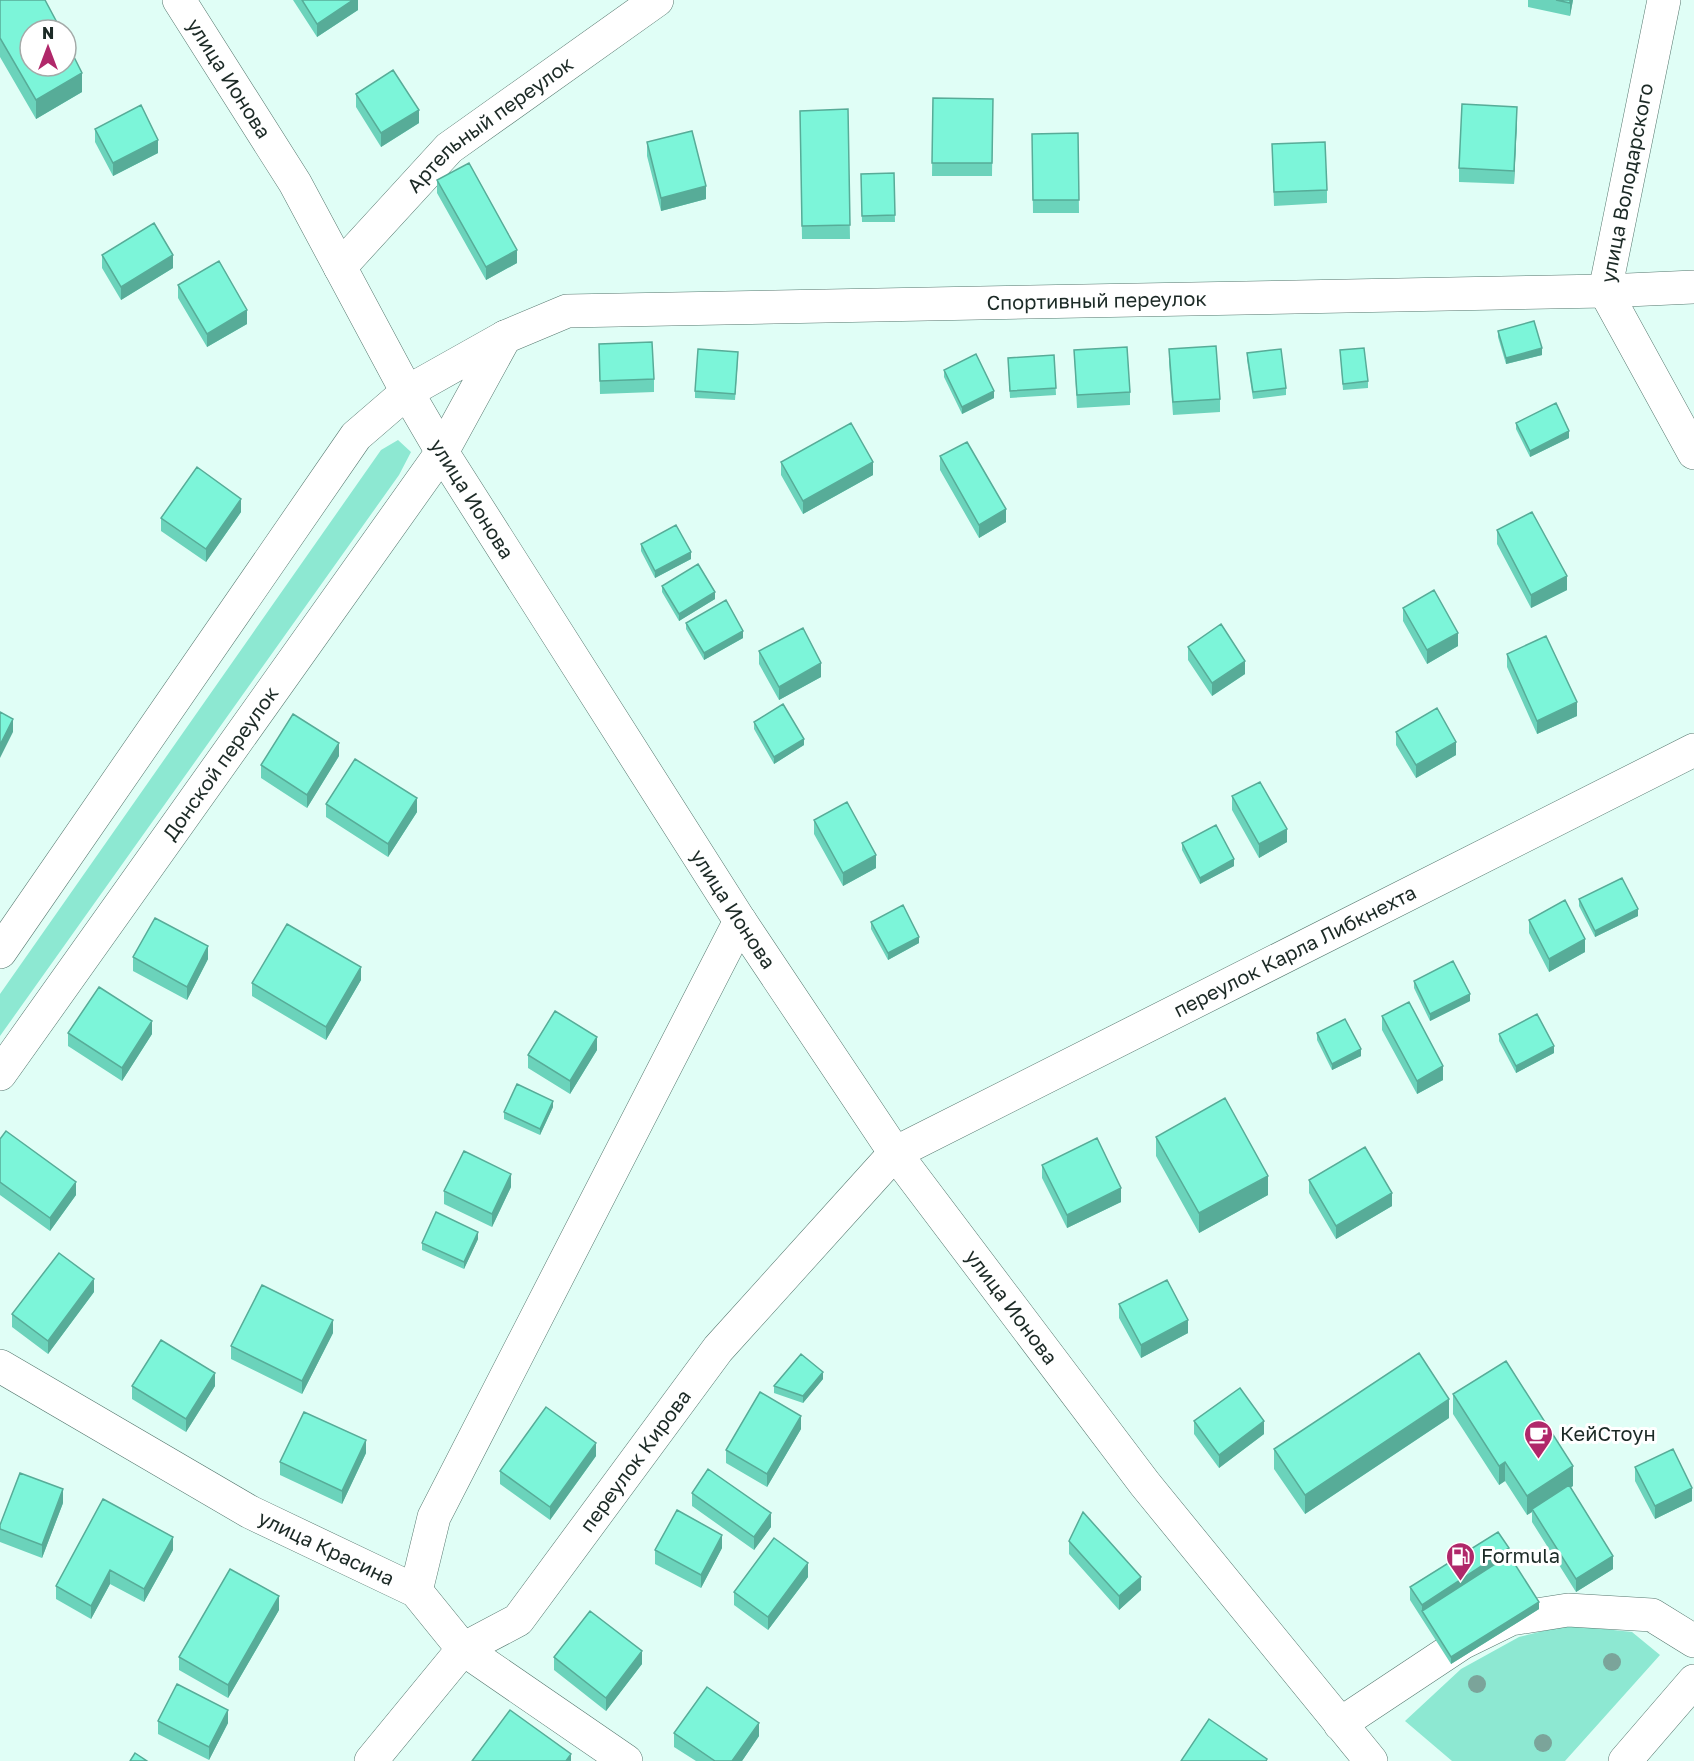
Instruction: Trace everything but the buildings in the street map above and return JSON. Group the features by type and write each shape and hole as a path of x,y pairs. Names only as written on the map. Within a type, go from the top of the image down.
{"street":[{"name":"улица Ионова","path":"179,0 295,183 407,392 442,452 740,921 895,1153 1144,1484 1371,1761"},
{"name":"Артельный переулок","path":"340,267 449,148 657,0"},
{"name":"улица Володарского","path":"1664,0 1605,291 1694,453"},
{"name":"Спортивный переулок","path":"407,392 505,337 567,311 1605,291 1694,287"},
{"path":"442,452 505,337"},
{"path":"0,952 356,436 407,392"},
{"name":"Донской переулок","path":"0,1074 442,452"},
{"name":"переулок Карла Либкнехта","path":"895,1153 1694,750"},
{"path":"416,1591 434,1517 740,921"},
{"name":"переулок Кирова","path":"371,1761 463,1649 518,1620 718,1349 895,1153"},
{"name":"улица Красина","path":"0,1366 250,1512 416,1591 463,1649 626,1761"},
{"path":"1340,1724 1462,1643 1510,1619 1568,1610 1652,1615 1694,1641"},
{"path":"1625,1761 1694,1681"}],"green space":[{"path":"398,440 411,452 399,475 0,1036 0,994 381,450"},
{"path":"1567,1625 1632,1632 1660,1655 1565,1761 1452,1761 1405,1721 1461,1669 1519,1637"}],"place":[{"name":"КейСтоун","path":"1539,1460"},
{"name":"Formula","path":"1460,1582"}]}
